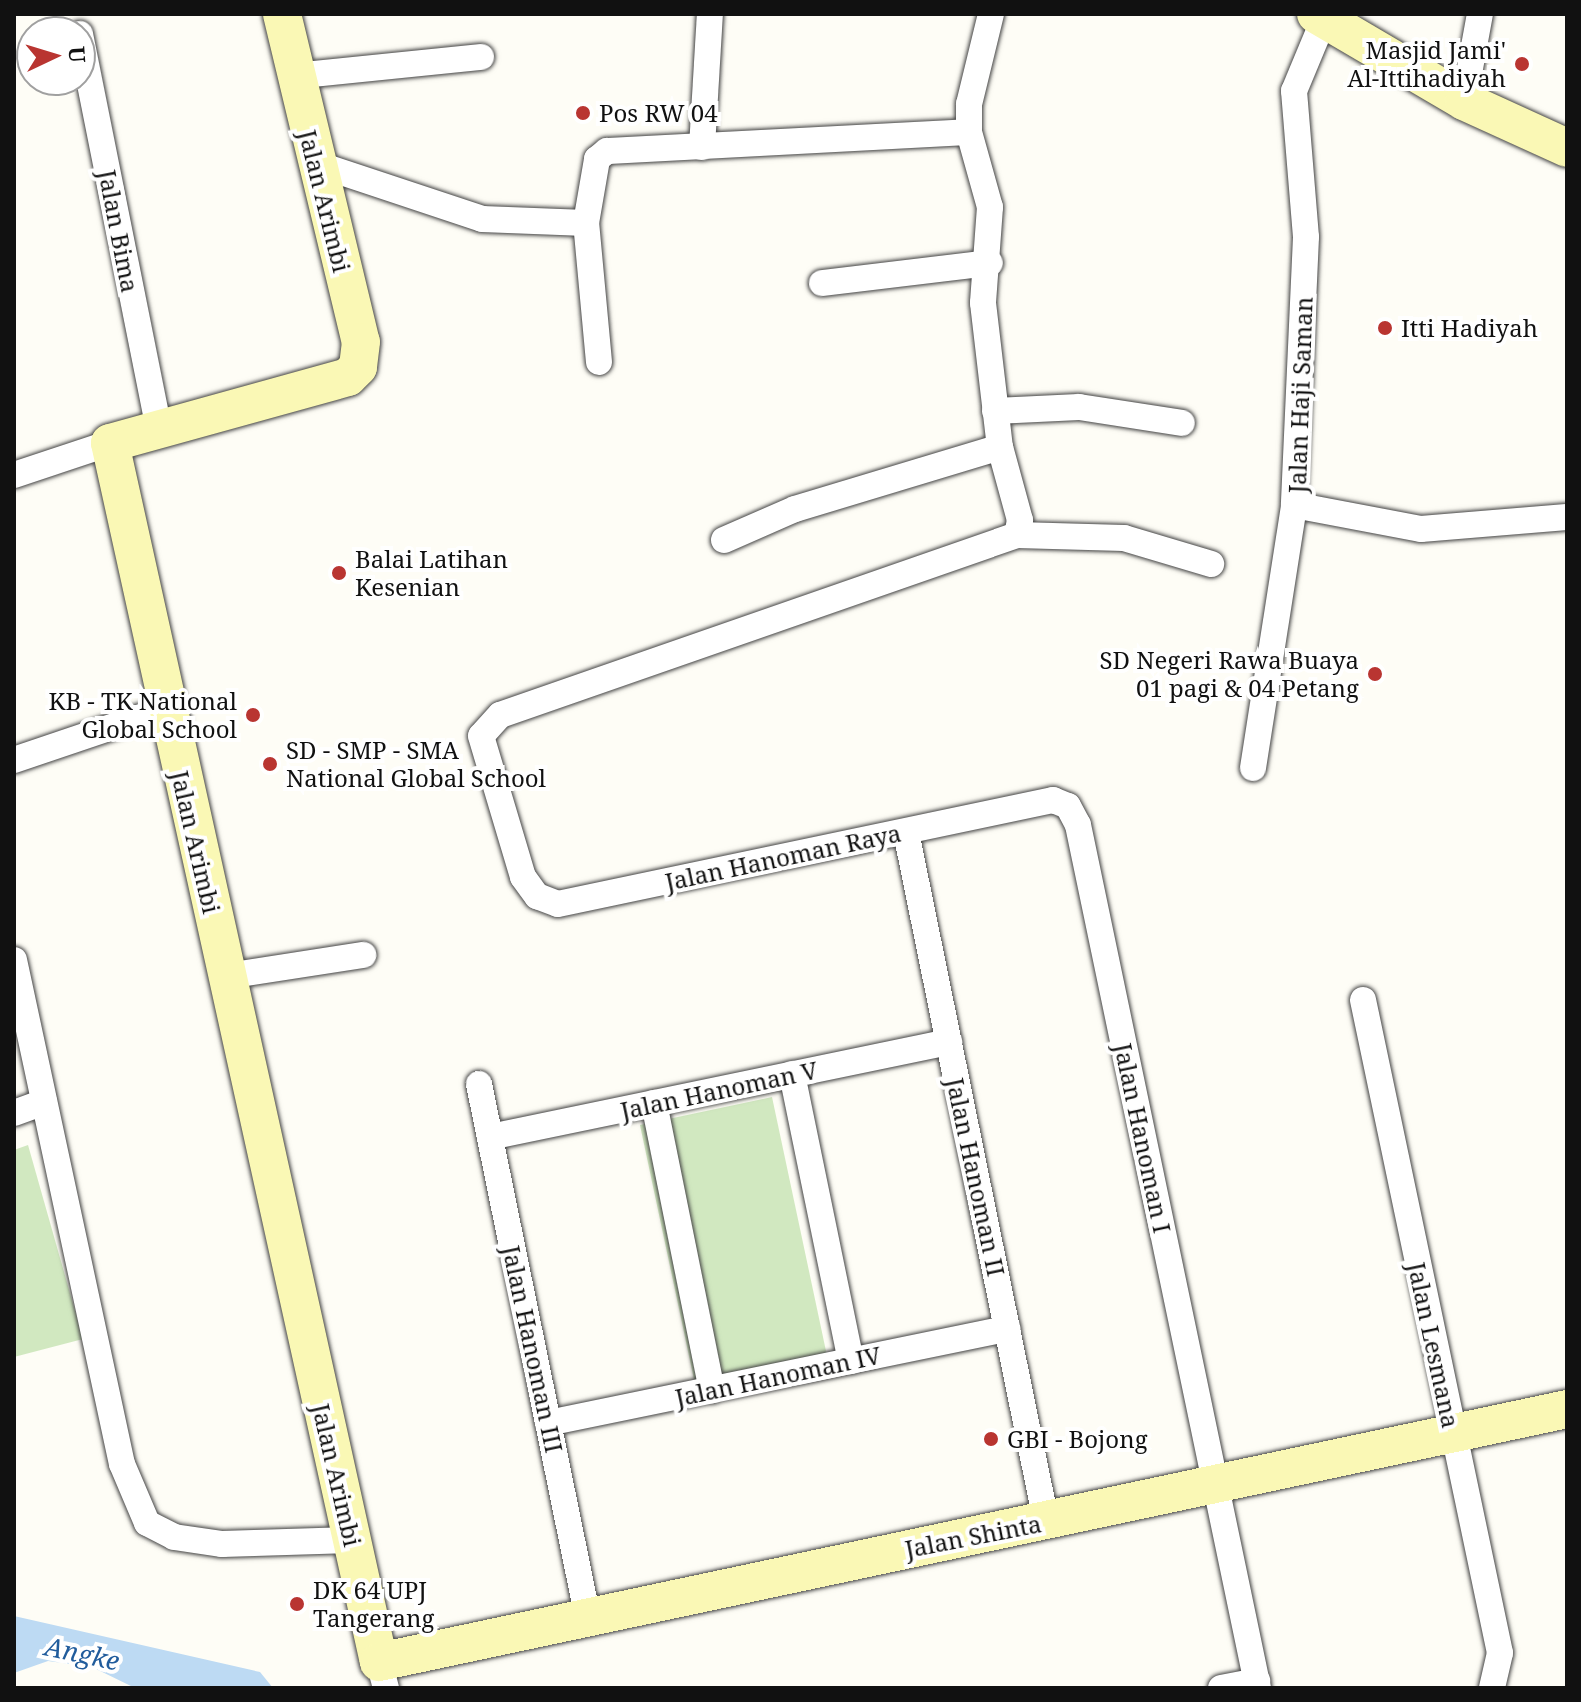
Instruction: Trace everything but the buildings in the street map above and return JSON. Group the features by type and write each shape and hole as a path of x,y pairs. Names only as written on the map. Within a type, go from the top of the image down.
{"street":[{"name":"Jalan Arimbi","path":"282,14 293,76 361,342 358,367 348,377 110,443 165,709 383,1675"},
{"path":"702,147 710,14"},
{"path":"991,14 969,104 969,132 990,207 990,263 983,303 1000,447 1020,520 1017,535 1124,538 1211,564"},
{"path":"1464,101 1480,14"},
{"path":"1320,16 1464,101 1567,148"},
{"name":"Jalan Haji Saman","path":"1320,16 1294,91 1306,237 1294,505 1421,529 1567,517"},
{"path":"293,76 481,57"},
{"name":"Jalan Bima","path":"92,96 159,429"},
{"path":"599,362 586,223 597,159 607,151 969,132"},
{"path":"317,164 482,219 586,223"},
{"path":"822,283 990,263"},
{"path":"995,411 1079,407 1182,423"},
{"path":"14,475 110,443"},
{"path":"724,540 795,509 1000,447"},
{"path":"1253,768 1294,505"},
{"name":"Jalan Hanoman Raya","path":"1017,535 487,722 483,751 523,877 537,896 558,904 1053,800"},
{"path":"14,760 165,709"},
{"name":"Jalan Hanoman I","path":"1053,800 1068,806 1078,825 1258,1684"},
{"name":"Jalan Hanoman II","path":"906,832 1046,1521"},
{"path":"227,976 363,955"},
{"path":"14,960 122,1464 147,1523 174,1537 222,1544 351,1540"},
{"name":"Jalan Lesmana","path":"1363,1000 1500,1653 1492,1688"},
{"name":"Jalan Hanoman V","path":"490,1137 949,1042"},
{"path":"792,1074 851,1361"},
{"name":"Jalan Hanoman III","path":"479,1084 587,1614"},
{"path":"14,1113 44,1102"},
{"path":"654,1103 712,1390"},
{"name":"Jalan Hanoman IV","path":"548,1423 1007,1329"},
{"name":"Jalan Shinta","path":"383,1675 587,1614 1216,1487 1567,1409"},
{"path":"1221,1688 1258,1684"}],"green space":[{"path":"772,1097 827,1356 695,1384 640,1125"},
{"path":"28,1145 83,1339 14,1357 14,1150"}],"water":[{"name":"Angke","path":"14,1616 260,1672 273,1688 135,1688 92,1667 48,1661 14,1673"}],"place":[{"name":"Masjid Jami' Al-Ittihadiyah","path":"1522,64"},
{"name":"Pos RW 04","path":"583,113"},
{"name":"Itti Hadiyah","path":"1385,328"},
{"name":"Balai Latihan Kesenian","path":"339,573"},
{"name":"SD Negeri Rawa Buaya 01 pagi & 04 Petang","path":"1375,674"},
{"name":"KB - TK National Global School","path":"253,715"},
{"name":"SD - SMP - SMA National Global School","path":"270,764"},
{"name":"GBI - Bojong","path":"991,1439"},
{"name":"DK 64 UPJ Tangerang","path":"297,1604"}]}
